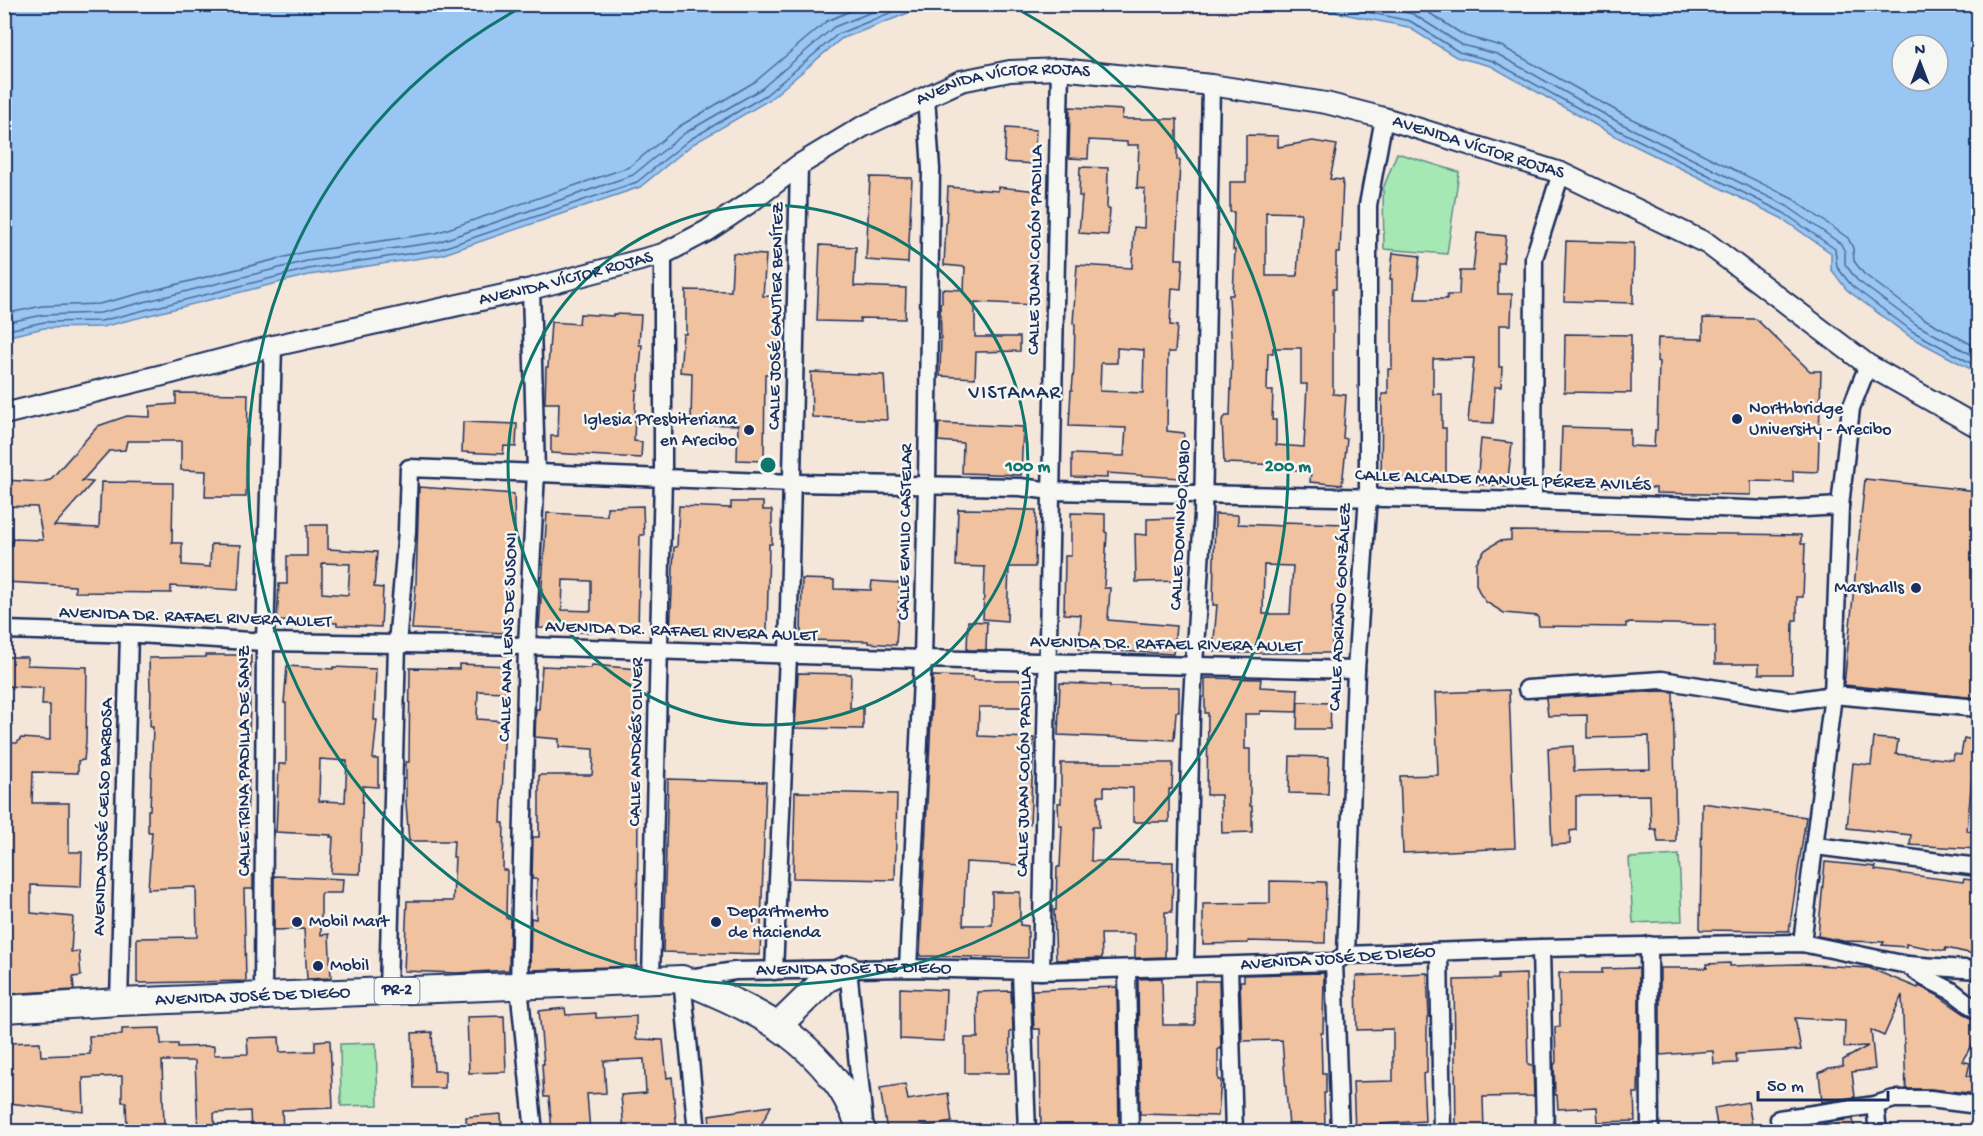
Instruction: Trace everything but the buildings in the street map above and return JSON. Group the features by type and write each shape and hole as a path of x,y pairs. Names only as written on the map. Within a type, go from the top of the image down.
{"main road":[{"path":"779,1025 826,979 849,969"},
{"name":"AVENIDA JOSÉ DE DIEGO","path":"4,1008 682,979 737,1003 779,1025"},
{"name":"PR-2","path":"779,1025 815,1056 838,1084 864,1131"}],"street":[{"name":"AVENIDA VÍCTOR ROJAS","path":"4,414 273,346 531,289 663,254 707,231 799,165 862,127 926,97 961,81 1010,71 1060,69 1211,85 1326,103 1384,118 1561,173 1708,244 1868,365 1978,427"},
{"name":"CALLE JUAN COLÓN PADILLA","path":"1041,971 1060,69"},
{"name":"CALLE DOMINGO RUBIO","path":"1185,966 1193,666 1203,493 1211,85"},
{"name":"CALLE EMILIO CASTELAR","path":"908,968 923,659 927,484 931,169 926,97"},
{"name":"CALLE ADRIANO GONZÁLEZ","path":"1340,1131 1340,958 1368,496 1368,205 1384,118"},
{"name":"CALLE JOSÉ GAUTIER BENÍTEZ","path":"774,971 788,655 799,165"},
{"path":"1533,501 1534,258 1561,173"},
{"name":"CALLE ANDRÉS OLIVER","path":"651,979 663,477 663,254"},
{"name":"CALLE ANA LENS DE SUSONI","path":"531,289 536,472 527,646 519,987 534,1131"},
{"name":"CALLE TRINA PADILLA DE SANZ","path":"263,997 265,642 273,346"},
{"path":"1802,943 1816,846 1833,695 1840,506 1851,408 1868,365"},
{"name":"CALLE ALCALDE MANUEL PÉREZ AVILÉS","path":"397,644 409,468 793,483 1020,487 1052,491 1368,496 1770,510 1840,506"},
{"name":"AVENIDA DR. RAFAEL RIVERA AULET","path":"4,630 265,642 527,646 1356,670"},
{"name":"AVENIDA JOSÉ CELSO BARBOSA","path":"118,1002 129,634"},
{"path":"388,992 397,644"},
{"path":"1527,689 1662,681 1793,701 1833,695 1978,708"},
{"path":"1816,846 1978,867"},
{"name":"AVENIDA JOSÉ DE DIEGO","path":"682,979 735,971 908,968 1021,972 1229,966 1439,952 1540,948 1802,943 1906,965 1923,977 1952,991 1978,1011"},
{"path":"1649,945 1650,1131"},
{"path":"1540,948 1545,1131"},
{"path":"1439,952 1442,1131"},
{"path":"1906,965 1978,970"},
{"path":"1229,966 1234,1131"},
{"path":"849,969 864,1131"},
{"path":"1127,969 1130,1131"},
{"path":"1021,972 1027,1131"},
{"path":"682,979 697,1131"},
{"path":"1779,1119 1875,1105 1894,1099 1930,1099 1978,1105"},
{"path":"1875,1105 1878,1131"}],"green space":[{"path":"1397,153 1459,172 1447,254 1384,249 1383,189"},
{"path":"1679,855 1682,921 1633,923 1629,858"},
{"path":"376,1043 378,1105 341,1106 340,1044"}],"water":[{"path":"4,5 929,5 841,39 769,100 693,144 640,187 441,255 309,275 102,327 44,328 5,337"},
{"path":"1299,5 1978,5 1978,373 1909,336 1847,290 1831,269 1831,253 1781,218 1613,135 1491,66 1456,57 1408,27"}],"place":[{"name":"Northbridge University - Arecibo","path":"1737,419"},
{"name":"Iglesia Presbiteriana en Arecibo","path":"749,430"},
{"name":"Marshalls","path":"1916,588"},
{"name":"Mobil Mart","path":"297,922"},
{"name":"Departmento de Hacienda","path":"716,922"},
{"name":"Mobil","path":"318,966"}],"district":[{"name":"VISTAMAR","path":"1015,394"}]}
